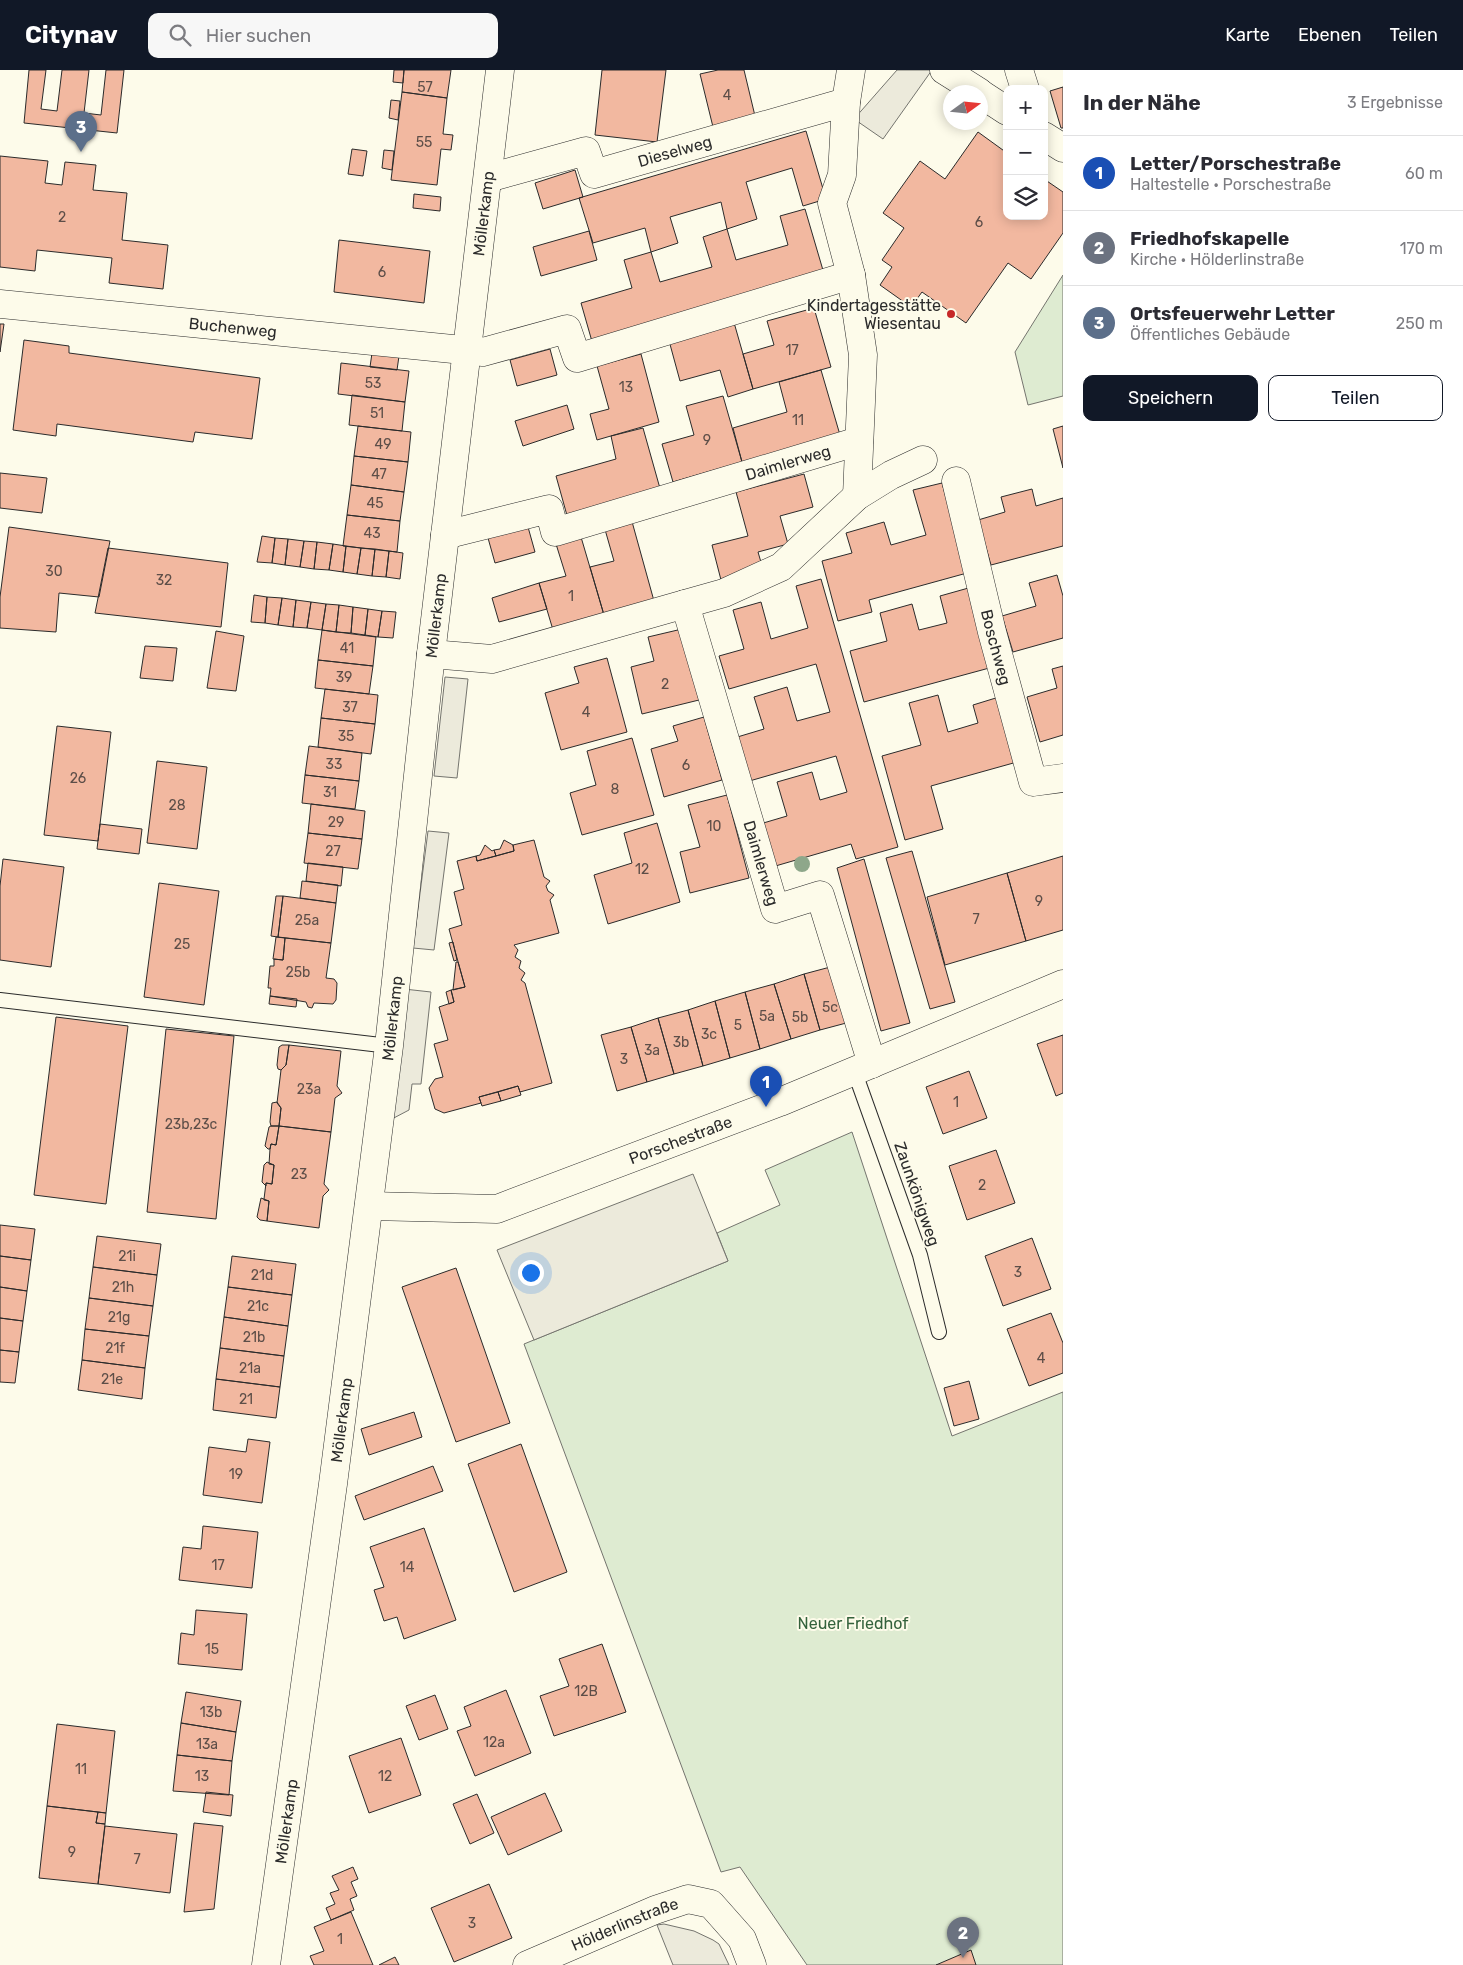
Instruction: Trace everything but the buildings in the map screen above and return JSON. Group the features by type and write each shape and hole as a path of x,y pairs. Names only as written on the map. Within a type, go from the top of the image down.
{"street":[{"name":"Möllerkamp","path":"266,1965 370,1206 431,654 500,70"},
{"path":"851,70 846,102 842,175 832,203 851,275 863,355 857,496"},
{"path":"944,70 967,85"},
{"path":"1019,70 1024,85"},
{"path":"988,98 1003,108"},
{"name":"Dieselweg","path":"488,178 586,151 594,174 846,102"},
{"path":"466,350 484,352 567,329 577,358 851,275"},
{"name":"Buchenweg","path":"0,304 466,350"},
{"name":"Daimlerweg","path":"445,535 549,508 555,532 859,441"},
{"path":"431,654 492,659 724,593 781,567 857,496 891,475 923,460"},
{"name":"Boschweg","path":"956,481 992,632 1033,782 1063,778"},
{"name":"Daimlerweg","path":"685,604 775,909 820,895 863,1067"},
{"name":"Porschestraße","path":"370,1206 497,1209 780,1102 1063,984"},
{"name":"Hölderlinstraße","path":"527,1965 654,1910 688,1899 711,1904 742,1939 752,1965"}],"lane":[{"path":"0,1000 389,1046"},
{"name":"Zaunkönigweg","path":"863,1067 920,1255 939,1332"}],"green space":[{"path":"1063,275 1063,396 1028,405 1015,352"},
{"name":"Neuer Friedhof","path":"852,1132 952,1436 1063,1392 1063,1965 807,1965 740,1867 721,1872 524,1344 728,1261 717,1233 780,1205 765,1170"}],"shaded area":[{"path":"897,70 932,70 883,139 854,119"},
{"path":"445,677 468,679 457,778 434,776"},
{"path":"428,831 449,833 434,950 413,948"},
{"path":"404,989 431,992 421,1084 412,1084 409,1110 390,1120"},
{"path":"693,1174 728,1261 534,1340 497,1250"},
{"path":"664,1924 694,1931 713,1940 719,1944 729,1965 673,1965 657,1925"}],"place":[{"name":"Ortsfeuerwehr Letter","path":"81,152"},
{"name":"Kindertagesstätte Wiesentau","path":"951,314"},
{"name":"Letter/Porschestraße","path":"766,1107"},
{"name":"Friedhofskapelle","path":"963,1958"}]}
